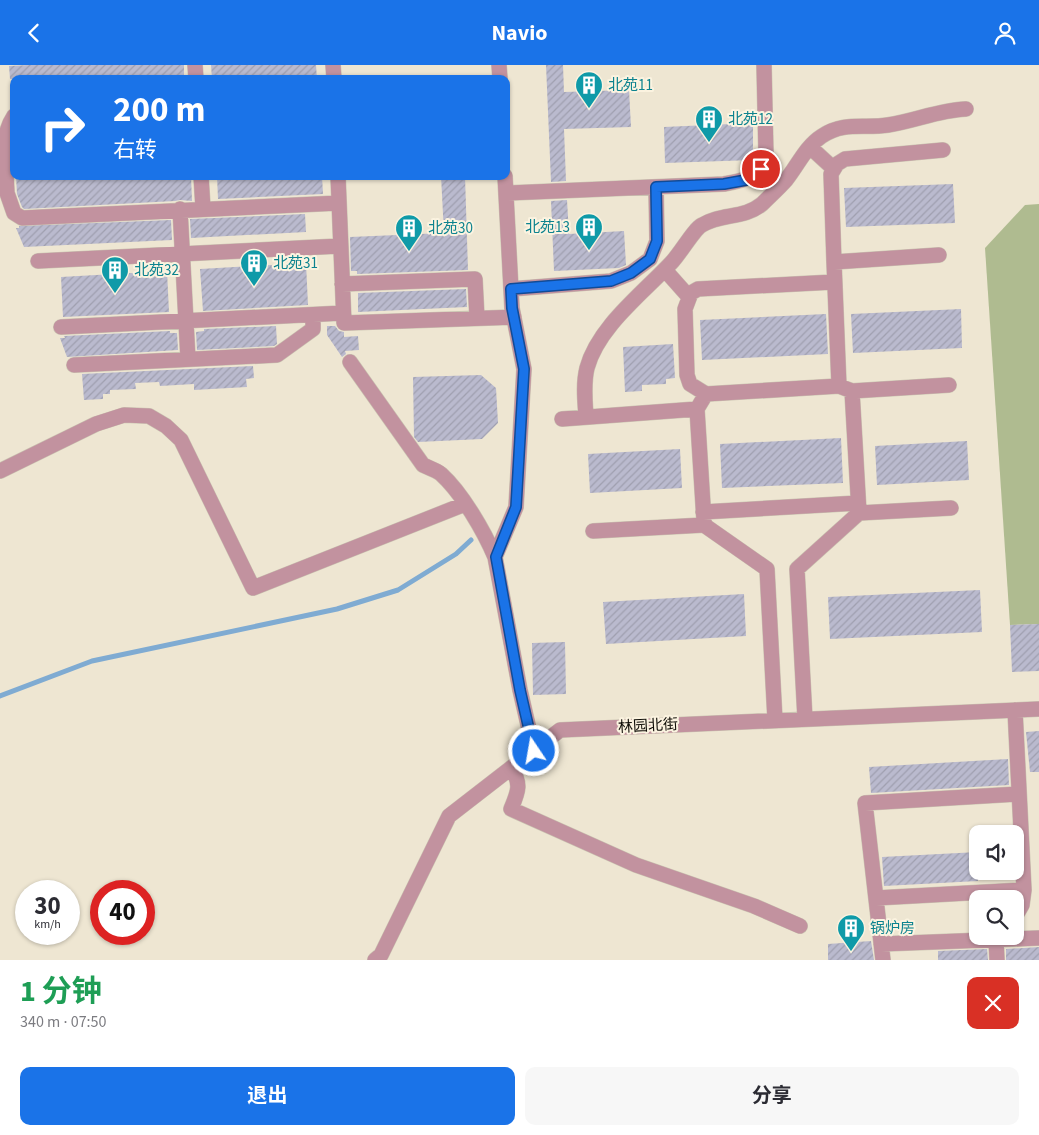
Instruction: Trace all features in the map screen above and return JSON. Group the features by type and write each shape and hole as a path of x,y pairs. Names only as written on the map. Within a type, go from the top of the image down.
{"street":[{"path":"506,193 724,184 746,180 761,169 766,155 764,65"},
{"path":"586,417 585,383 587,369 603,333 684,249 700,225 713,219 744,214 760,205 786,180 810,147 822,136 845,126 886,126 922,119 950,110 966,109"},
{"path":"10,121 7,147 7,193 14,213 22,218 180,209 339,203"},
{"path":"810,147 834,169"},
{"path":"858,508 834,281 831,174 837,164 845,159 943,150"},
{"path":"202,180 203,208"},
{"path":"338,180 344,323 514,317"},
{"path":"496,557 516,507 524,369 514,317 511,289 505,180"},
{"path":"511,289 611,281 638,269 650,259 657,241 656,187"},
{"path":"180,209 188,359"},
{"path":"38,261 340,246"},
{"path":"834,262 939,255"},
{"path":"665,270 689,297"},
{"path":"342,284 474,279 476,318"},
{"path":"834,281 698,289 691,293 685,309 687,375 690,384 706,394 949,385"},
{"path":"62,327 343,313"},
{"path":"74,365 277,355 313,329 313,315"},
{"path":"350,362 423,465 439,473 465,504 487,537 496,557 520,690 534,751"},
{"path":"706,394 697,409 704,519 767,569 775,720"},
{"path":"562,419 697,409"},
{"path":"0,471 96,424 124,415 149,416 166,426 181,440 253,589 465,504"},
{"path":"805,719 797,569 858,508"},
{"path":"593,531 704,519 858,508 952,508"},
{"name":"林园北街","path":"375,960 381,955 450,816 560,730 1039,709"},
{"path":"1015,710 1024,890"},
{"path":"511,768 516,776 518,790 511,809 636,865 754,906 800,926"},
{"path":"883,960 865,803 1019,795"},
{"path":"876,899 969,893"},
{"path":"1024,937 1039,937"},
{"path":"881,944 969,939"},
{"path":"997,960 998,945"}],"green space":[{"path":"1039,204 1039,624 1010,625 985,248 1025,205"}],"building":[{"path":"184,65 184,75 10,75 10,79 9,66"},
{"path":"211,65 316,65 317,75 212,75"},
{"name":"北苑11","path":"546,65 563,65 564,92 629,90 631,127 564,129 566,181 551,182"},
{"name":"北苑12","path":"753,123 753,160 665,163 664,127"},
{"path":"16,180 191,180 192,201 180,200 24,209 17,194"},
{"path":"217,180 322,180 323,194 218,199"},
{"name":"北苑30","path":"441,180 465,180 468,270 357,274 357,271 351,271 350,237 444,233"},
{"path":"953,184 955,223 846,227 844,188"},
{"name":"北苑13","path":"567,200 569,234 624,231 626,265 619,268 554,271 551,201"},
{"path":"305,214 306,232 191,238 190,219"},
{"path":"171,220 172,240 24,247 16,228 19,228 19,226"},
{"name":"北苑31","path":"306,263 308,305 203,311 200,269"},
{"name":"北苑32","path":"167,271 169,312 63,317 61,277"},
{"path":"466,289 467,307 358,312 358,293"},
{"path":"961,309 962,348 853,353 851,314"},
{"path":"826,314 828,354 702,360 700,320"},
{"path":"276,326 277,344 274,346 197,350 196,332 204,331 204,329"},
{"path":"327,326 335,326 339,331 344,332 344,337 358,336 359,350 345,351 346,354 342,357 327,335"},
{"path":"170,331 170,333 177,333 178,350 67,357 60,338 65,338 64,336"},
{"path":"673,344 675,378 666,379 666,384 642,385 642,391 625,392 623,347"},
{"path":"253,366 254,378 246,379 247,387 194,390 194,384 160,386 159,382 135,383 136,389 110,390 110,394 103,394 103,399 84,400 82,374"},
{"path":"481,375 496,388 498,423 482,439 418,442 414,437 413,377"},
{"path":"841,438 843,483 722,488 720,444"},
{"path":"967,441 969,480 877,485 875,446"},
{"path":"680,449 682,488 590,493 588,454"},
{"path":"980,590 982,632 830,639 828,597"},
{"path":"744,594 746,636 606,644 603,602"},
{"path":"1039,624 1039,671 1012,672 1010,625"},
{"path":"565,642 566,694 533,695 532,643"},
{"path":"1039,731 1039,772 1030,772 1026,732"},
{"path":"1008,759 1009,785 871,793 869,767"},
{"path":"969,852 969,880 978,881 884,886 882,857"},
{"name":"锅炉房","path":"871,941 874,960 828,960 828,944"},
{"path":"1039,947 1039,960 1006,960 1006,949"},
{"path":"987,949 988,960 938,960 938,951"}],"waterway":[{"path":"0,696 92,661 337,609 398,590 456,554 471,540"}],"place":[{"name":"北苑11","path":"589,109"},
{"name":"北苑12","path":"709,143"},
{"name":"北苑13","path":"589,251"},
{"name":"北苑30","path":"409,252"},
{"name":"北苑31","path":"254,287"},
{"name":"北苑32","path":"115,294"},
{"name":"锅炉房","path":"851,952"}],"route":[{"path":"534,751 520,690 496,557 516,507 524,369 512,308 511,289 611,281 631,273 650,259 657,241 656,187 724,184 746,180 761,169"}]}
